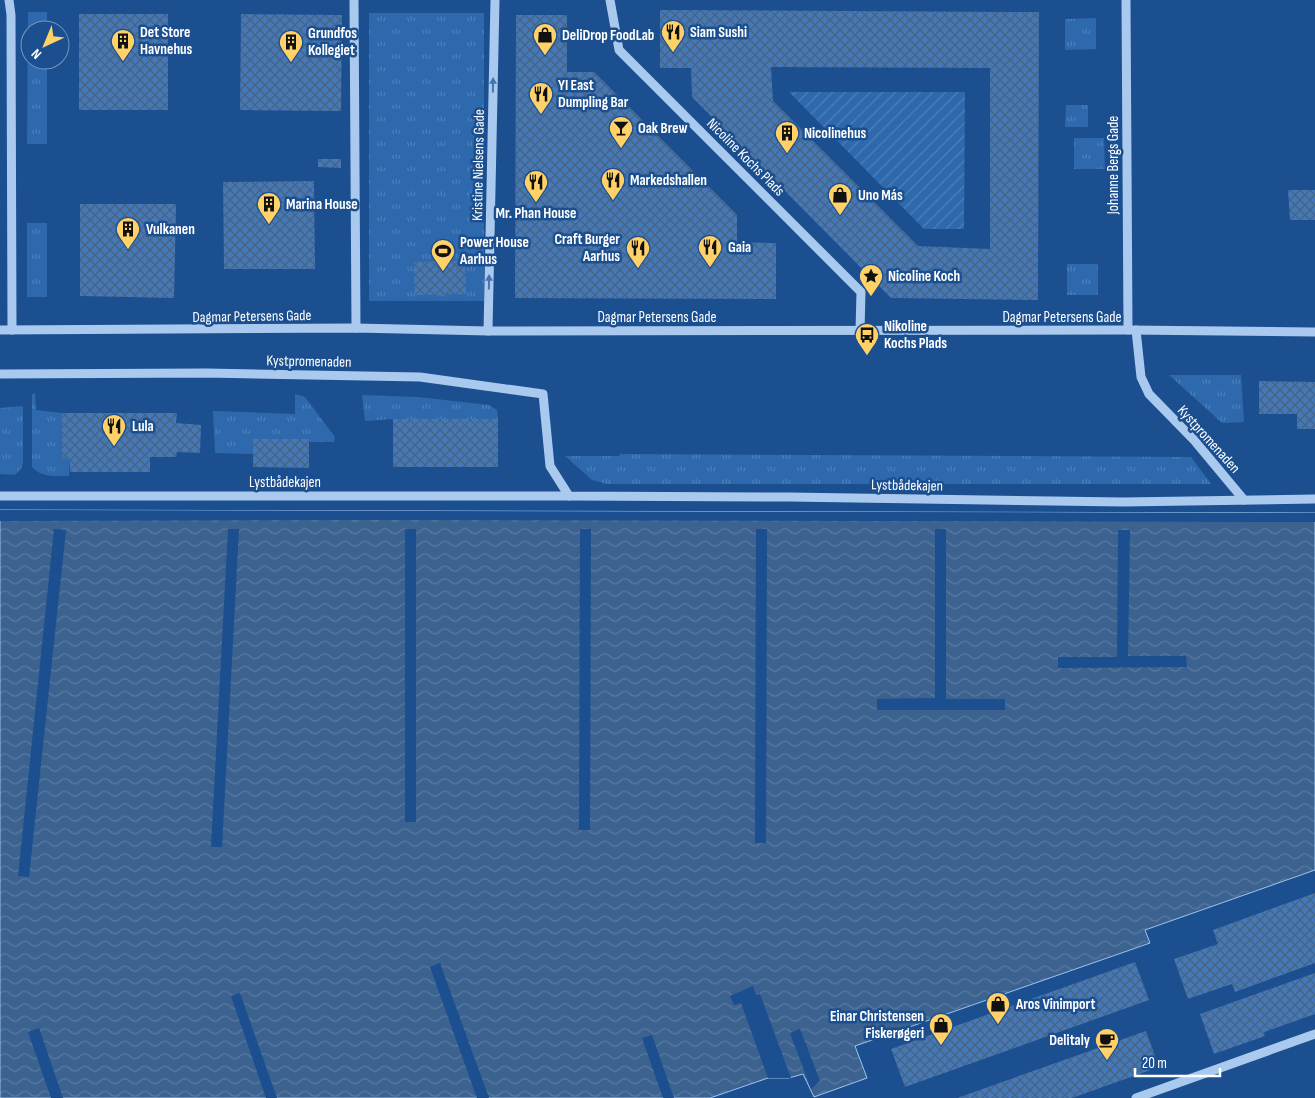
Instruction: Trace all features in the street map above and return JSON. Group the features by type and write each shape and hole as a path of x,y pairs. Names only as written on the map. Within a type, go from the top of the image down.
{"street":[{"path":"9,0 11,14 12,330"},
{"path":"354,0 356,328"},
{"name":"Kristine Nielsens Gade","path":"488,331 495,0"},
{"name":"Nicoline Kochs Plads","path":"610,0 619,50 862,292 860,331"},
{"name":"Johanne Bergs Gade","path":"1126,0 1132,330"},
{"name":"Dagmar Petersens Gade","path":"0,330 356,328 488,331 1132,330 1315,332"},
{"name":"Kystpromenaden","path":"1132,330 1141,376 1149,394 1194,440 1244,500"},
{"name":"Kystpromenaden","path":"0,374 207,373 420,377 543,394 550,466 569,496"},
{"name":"Lystbådekajen","path":"0,496 789,497 1123,502 1244,500"},
{"path":"1244,500 1315,499"},
{"path":"1136,1098 1315,1034"}],"green space":[{"path":"28,12 47,12 47,20 28,20"},
{"path":"369,13 484,13 484,301 369,301"},
{"path":"1096,18 1096,49 1065,50 1065,19"},
{"path":"28,70 47,70 47,144 27,144"},
{"path":"789,92 965,92 964,229 924,229"},
{"path":"1066,105 1088,105 1088,127 1065,127"},
{"path":"1074,138 1104,138 1105,169 1074,169"},
{"path":"27,223 47,223 47,297 27,297"},
{"path":"1067,264 1098,264 1098,295 1067,295"},
{"path":"1169,375 1241,375 1244,422 1222,423"},
{"path":"35,393 36,410 62,413 62,457 70,458 69,476 44,475 32,467 32,394"},
{"path":"295,394 305,397 335,437 334,442 309,442 309,439 253,439 253,454 215,453 213,411 295,414"},
{"path":"362,395 418,397 489,405 497,410 498,419 393,419 365,421"},
{"path":"23,406 23,463 21,469 15,475 0,474 0,408"},
{"path":"620,454 1191,457 1211,484 607,484 592,480 565,456 619,456"}],"water":[{"path":"0,510 1315,513 1315,870 1145,930 1150,943 855,1046 867,1078 814,1097 803,1074 789,1078 768,1078 710,1098 0,1098"}],"pier":[{"path":"0,510 1315,513 1315,522 0,521"},
{"path":"54,529 66,530 29,877 18,876"},
{"path":"228,529 239,529 222,847 211,847"},
{"path":"405,529 416,529 416,822 405,822"},
{"path":"580,529 591,529 590,830 579,830"},
{"path":"756,529 767,529 766,843 755,843"},
{"path":"935,529 946,529 946,699 1005,699 1005,710 877,710 877,699 935,698"},
{"path":"1118,530 1130,530 1128,656 1186,656 1187,667 1058,668 1058,657 1117,657"},
{"path":"440,963 489,1098 477,1098 430,967"},
{"path":"753,986 756,995 760,994 791,1078 768,1078 741,1003 734,1005 730,996"},
{"path":"240,993 277,1098 266,1098 231,996"},
{"path":"39,1028 63,1098 51,1098 28,1032"},
{"path":"800,1029 820,1081 811,1089 790,1033"},
{"path":"652,1035 674,1098 663,1098 642,1038"}],"building":[{"name":"Nicolinehus","path":"660,10 1039,12 1038,300 891,298 692,97 691,68 660,68","holes":["771,67 990,68 990,249 918,246 773,101"]},
{"name":"Det Store Havnehus","path":"79,14 168,14 168,110 79,110"},
{"name":"Grundfos Kollegiet","path":"241,14 342,15 341,111 240,110"},
{"path":"516,15 567,15 567,72 594,72 737,215 737,242 776,243 776,299 515,298"},
{"path":"318,159 341,159 341,168 318,167"},
{"name":"Marina House","path":"314,181 315,269 224,269 223,182"},
{"path":"1288,190 1315,190 1315,220 1290,220"},
{"name":"Vulkanen","path":"80,204 176,204 174,298 80,296"},
{"path":"465,261 466,294 415,295 414,262"},
{"path":"1259,381 1315,382 1315,429 1297,429 1297,414 1259,414"},
{"path":"62,413 177,413 176,423 201,425 200,453 177,452 176,457 150,457 150,472 70,472 70,458 62,457"},
{"path":"393,419 498,419 498,467 393,467"},
{"path":"253,439 309,439 309,468 253,467"},
{"path":"1315,893 1315,963 1235,992 1232,984 1188,999 1174,959 1218,944 1213,930"},
{"path":"1135,962 1149,1000 905,1087 891,1049"},
{"path":"1315,973 1315,1014 1264,1032 1265,1036 1214,1054 1200,1014"},
{"path":"1146,1031 1159,1067 1072,1098 957,1098"}],"place":[{"name":"Siam Sushi","path":"673,53"},
{"name":"DeliDrop FoodLab","path":"545,56"},
{"name":"Det Store Havnehus","path":"123,62"},
{"name":"Grundfos Kollegiet","path":"291,63"},
{"name":"YI East Dumpling Bar","path":"541,115"},
{"name":"Oak Brew","path":"621,149"},
{"name":"Nicolinehus","path":"787,154"},
{"name":"Markedshallen","path":"613,201"},
{"name":"Mr. Phan House","path":"536,203"},
{"name":"Uno Más","path":"840,216"},
{"name":"Marina House","path":"269,225"},
{"name":"Vulkanen","path":"128,250"},
{"name":"Gaia","path":"710,268"},
{"name":"Craft Burger Aarhus","path":"638,269"},
{"name":"Power House Aarhus","path":"443,272"},
{"name":"Nicoline Koch","path":"871,297"},
{"name":"Nikoline Kochs Plads","path":"867,356"},
{"name":"Lula","path":"114,447"},
{"name":"Aros Vinimport","path":"998,1025"},
{"name":"Einar Christensen Fiskerøgeri","path":"941,1046"},
{"name":"Delitaly","path":"1107,1061"}]}
